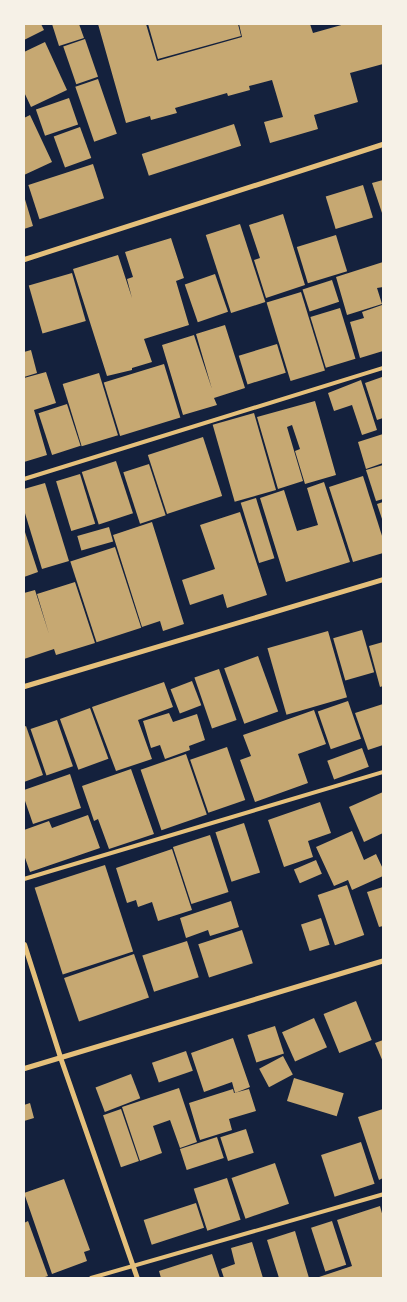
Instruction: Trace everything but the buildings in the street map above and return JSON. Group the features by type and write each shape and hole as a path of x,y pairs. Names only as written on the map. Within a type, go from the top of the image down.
{"street":[{"path":"24,259 383,144"},
{"path":"24,686 383,579"},
{"path":"24,944 60,1057 137,1278"},
{"path":"24,1068 383,960"}],"lane":[{"path":"24,479 383,368"},
{"path":"24,879 383,772"},
{"path":"91,1278 383,1194"}]}
